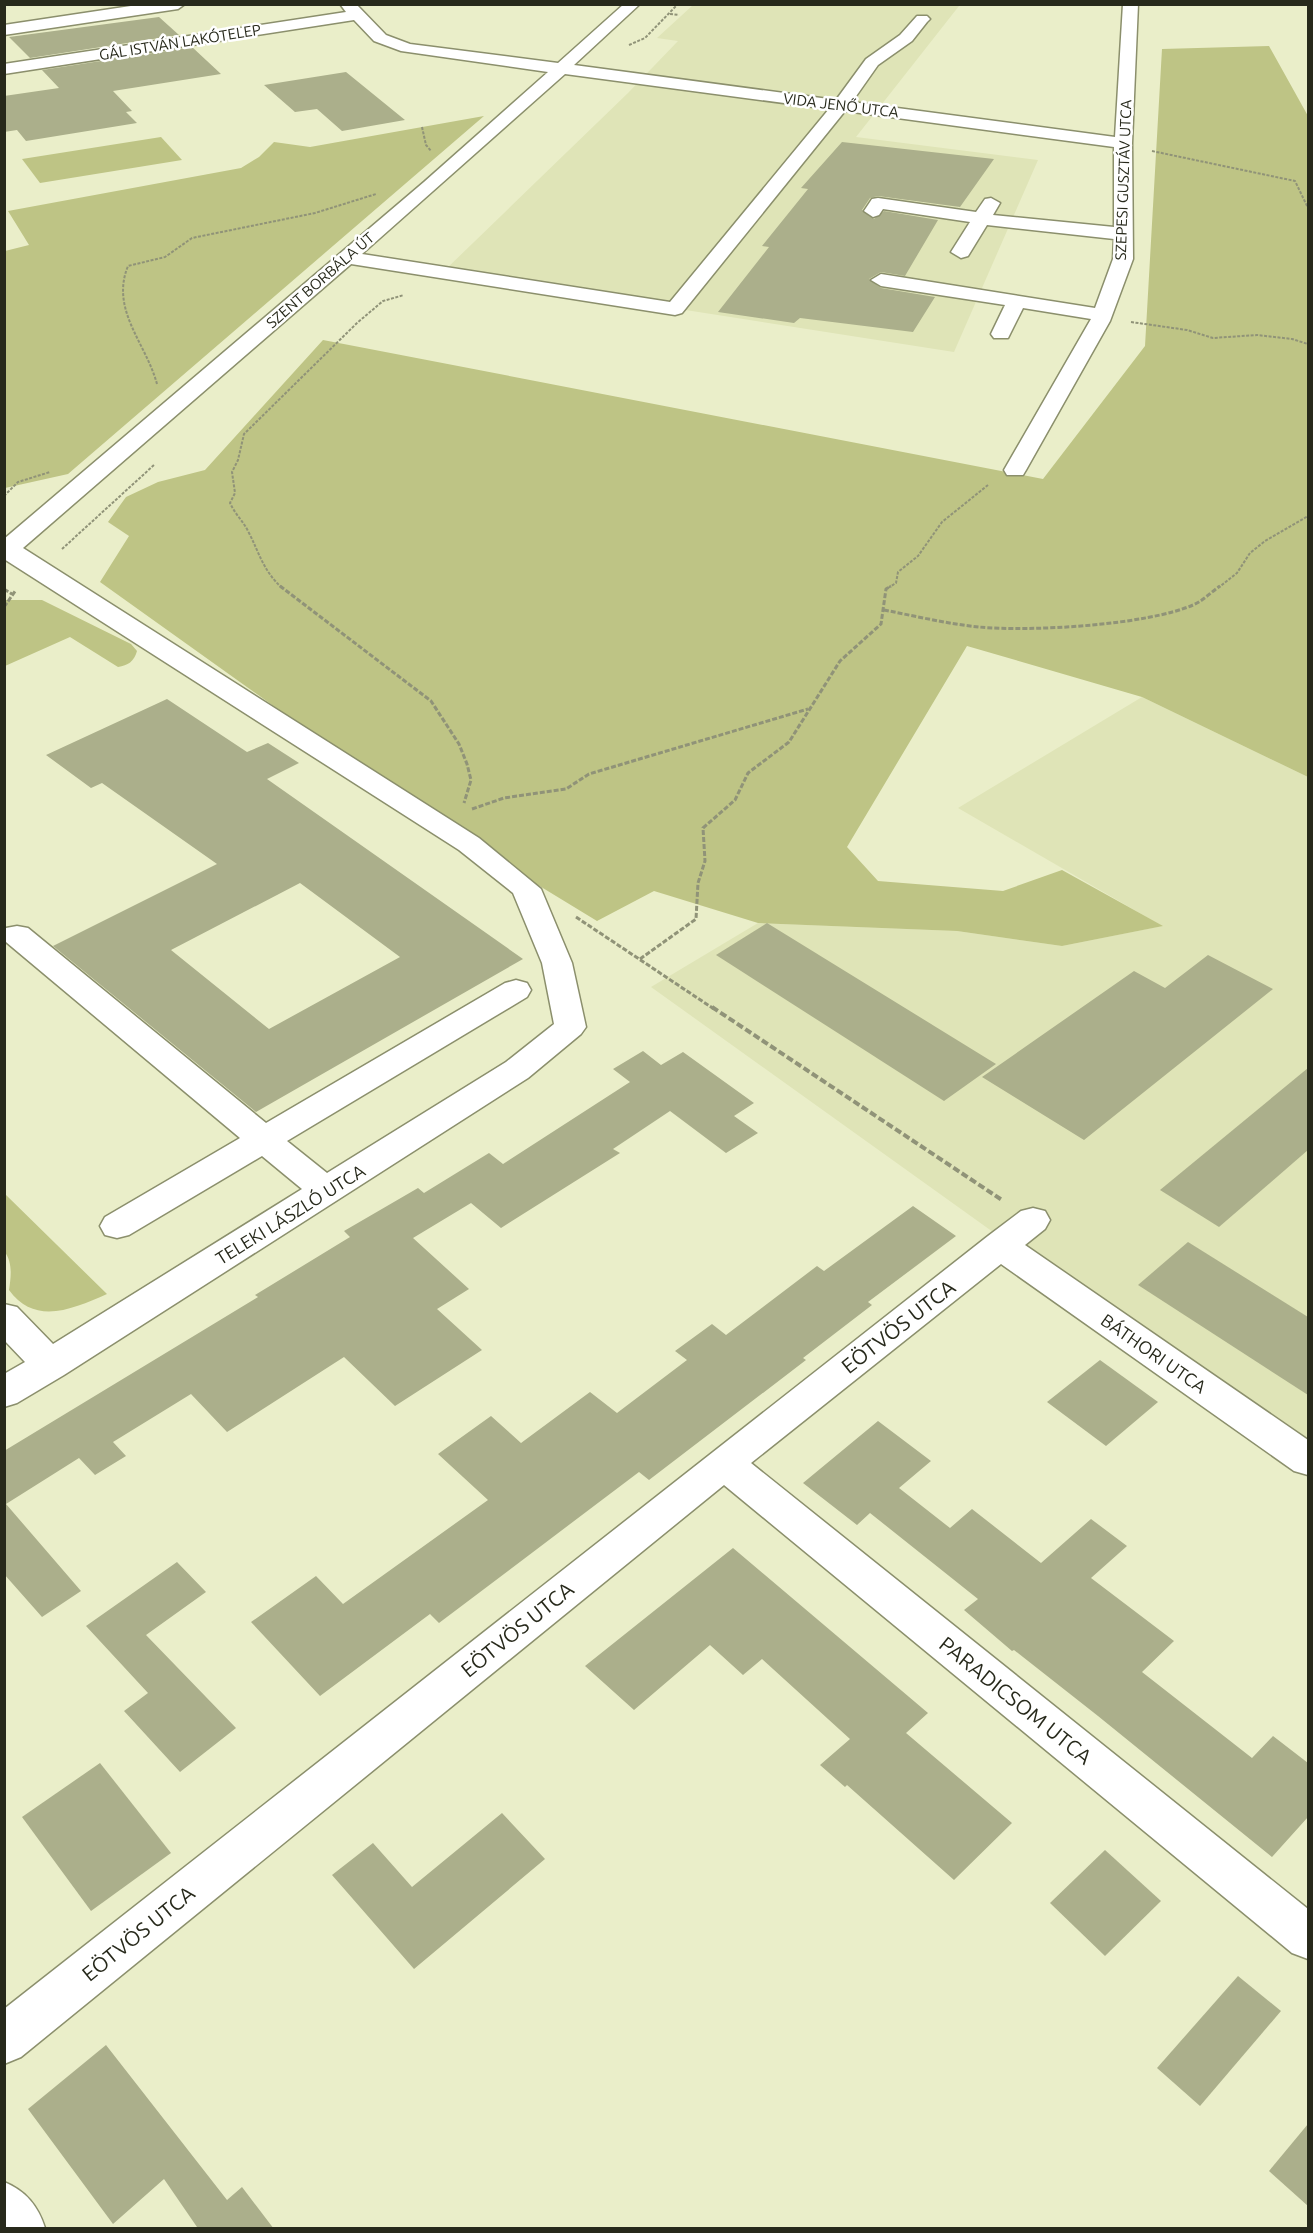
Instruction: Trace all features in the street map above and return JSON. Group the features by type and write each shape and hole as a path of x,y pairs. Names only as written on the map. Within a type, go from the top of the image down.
{"street":[{"path":"4,30 178,4"},
{"name":"SZENT BORBÁLA ÚT","path":"6,549 430,186 633,4"},
{"name":"SZEPESI GUSZTÁV UTCA","path":"1015,470 1102,318 1123,259 1123,143 1131,7"},
{"name":"VIDA JENŐ UTCA","path":"351,10 380,38 408,48 1123,143"},
{"name":"GÁL ISTVÁN LAKÓTELEP","path":"4,69 196,39 351,10"},
{"path":"345,257 675,309 841,105 872,62 906,38 922,19"},
{"path":"961,252 993,200"},
{"path":"873,211 878,203 930,209 983,219 1123,234"},
{"path":"881,280 1017,301 1102,318"},
{"path":"1001,334 1017,301"},
{"path":"6,549 469,844 526,889"},
{"name":"TELEKI LÁSZLÓ UTCA","path":"4,1393 517,1070 570,1027 557,963 526,889"},
{"path":"17,935 326,1191"},
{"path":"117,1226 516,990"},
{"name":"EÖTVÖS UTCA","path":"4,2040 724,1463 1033,1220"},
{"name":"BÁTHORI UTCA","path":"1000,1245 1308,1460"},
{"path":"4,1317 51,1365"},
{"name":"PARADICSOM UTCA","path":"724,1463 1308,1937"},
{"path":"4,2207 20,2229"}],"path":[{"path":"667,17 678,4"},
{"path":"670,14 679,15"},
{"path":"422,127 426,145 433,153"},
{"path":"1123,143 1197,162 1270,174 1295,181 1308,208"},
{"path":"157,385 149,357 121,302 124,273 128,266 167,257 176,252 181,243 192,238 315,213 384,192"},
{"path":"457,274 446,285 383,301 357,323 244,434 238,460 232,472 235,494 230,503 236,517 247,529 261,564 294,599 357,642 431,701 459,744 471,780 462,813 504,798 566,789 589,774 809,709"},
{"path":"1102,318 1170,327 1213,338 1257,335 1292,339 1308,344"},
{"path":"640,959 681,932 696,919 698,883 705,861 703,828 713,816 734,804 744,790 748,773 789,742 840,661 881,624 886,589 896,583 898,572 918,556 942,522 999,474 1015,470"},
{"path":"4,496 18,482 50,471"},
{"path":"884,610 979,627 1031,628 1134,620 1177,611 1196,604 1237,573 1250,553 1265,541 1308,516"},
{"path":"4,590 12,594"},
{"path":"526,889 581,920 1033,1220"}],"shaded area":[{"path":"946,4 959,6 856,137 1038,160 954,352 443,272 628,93 678,41 657,38 693,5"},
{"path":"1269,46 1308,116 1308,777 1142,697 967,646 847,847 878,881 1003,891 1062,870 1163,926 1062,946 957,931 758,923 654,891 597,921 443,827 100,582 129,536 108,522 126,497 158,482 205,470 323,340 1043,479 1145,346 1162,49"},
{"path":"484,116 68,474 5,488 5,251 29,245 8,211 241,168 259,157 274,142 310,147"},
{"path":"161,137 182,160 40,183 22,159"},
{"path":"5,600 42,600 131,644 137,651 136,655 130,662 118,667 70,637 5,666"},
{"path":"1142,697 1308,777 1308,1444 1000,1237 651,987 758,923 957,931 1062,946 1162,926 958,808"},
{"path":"4,1194 107,1294 81,1305 55,1311 30,1308 19,1301 9,1290 10,1265 4,1251"}],"building":[{"path":"159,17 179,35 30,58 9,37"},
{"path":"192,47 221,74 113,91 132,111 126,112 137,123 26,141 17,130 4,132 4,96 59,88 42,70"},
{"path":"346,72 405,120 342,131 317,109 295,112 264,85"},
{"path":"842,142 994,159 960,207 878,196 870,198 862,210 874,219 884,211 938,220 905,276 881,272 869,279 881,288 935,297 913,332 800,318 794,323 718,312 769,247 762,246 808,189 801,188"},
{"path":"167,699 247,752 268,743 299,763 267,779 523,959 256,1112 53,946 217,864 102,783 91,788 46,755","holes":["300,883 400,957 269,1029 171,950"]},
{"path":"767,923 996,1064 944,1101 716,955"},
{"path":"1208,955 1273,989 1084,1140 982,1077 1134,971 1165,988"},
{"path":"643,1051 661,1065 683,1052 754,1103 734,1116 758,1133 726,1153 670,1111 613,1149 620,1153 501,1228 471,1203 413,1238 469,1289 437,1309 482,1350 395,1406 344,1357 227,1432 191,1394 113,1442 126,1456 95,1475 79,1458 6,1504 81,1591 42,1617 4,1574 4,1451 258,1297 255,1295 350,1237 344,1231 418,1188 424,1193 489,1153 503,1164 630,1082 613,1069"},
{"path":"1308,1068 1308,1150 1219,1227 1160,1190"},
{"path":"913,1206 956,1236 868,1302 872,1305 803,1358 806,1360 649,1480 639,1472 439,1623 430,1614 320,1696 251,1622 316,1576 343,1604 488,1500 438,1454 491,1416 521,1443 590,1392 617,1413 687,1360 675,1351 712,1324 726,1335 817,1266 824,1271"},
{"path":"1188,1242 1308,1317 1308,1395 1138,1285"},
{"path":"1100,1360 1158,1402 1106,1446 1047,1402"},
{"path":"878,1421 931,1461 899,1488 950,1528 972,1509 1041,1563 1091,1519 1127,1546 1091,1578 1174,1641 1142,1672 1252,1758 1273,1736 1308,1763 1308,1817 1272,1857 1098,1716 1014,1650 1012,1651 964,1610 978,1599 870,1513 857,1525 803,1483"},
{"path":"733,1548 928,1713 906,1733 1012,1823 954,1880 847,1785 845,1787 820,1765 850,1739 762,1659 743,1675 710,1645 634,1710 585,1666"},
{"path":"177,1562 206,1592 146,1635 236,1728 180,1772 124,1711 148,1693 86,1626"},
{"path":"100,1763 171,1853 91,1911 22,1817"},
{"path":"502,1813 545,1859 414,1969 332,1875 373,1843 412,1887"},
{"path":"1105,1850 1161,1901 1105,1956 1050,1903"},
{"path":"1238,1976 1281,2011 1200,2106 1157,2068"},
{"path":"106,2045 227,2200 242,2187 274,2229 195,2229 197,2227 164,2179 113,2224 28,2109"},
{"path":"1308,2124 1308,2206 1269,2171"}]}
